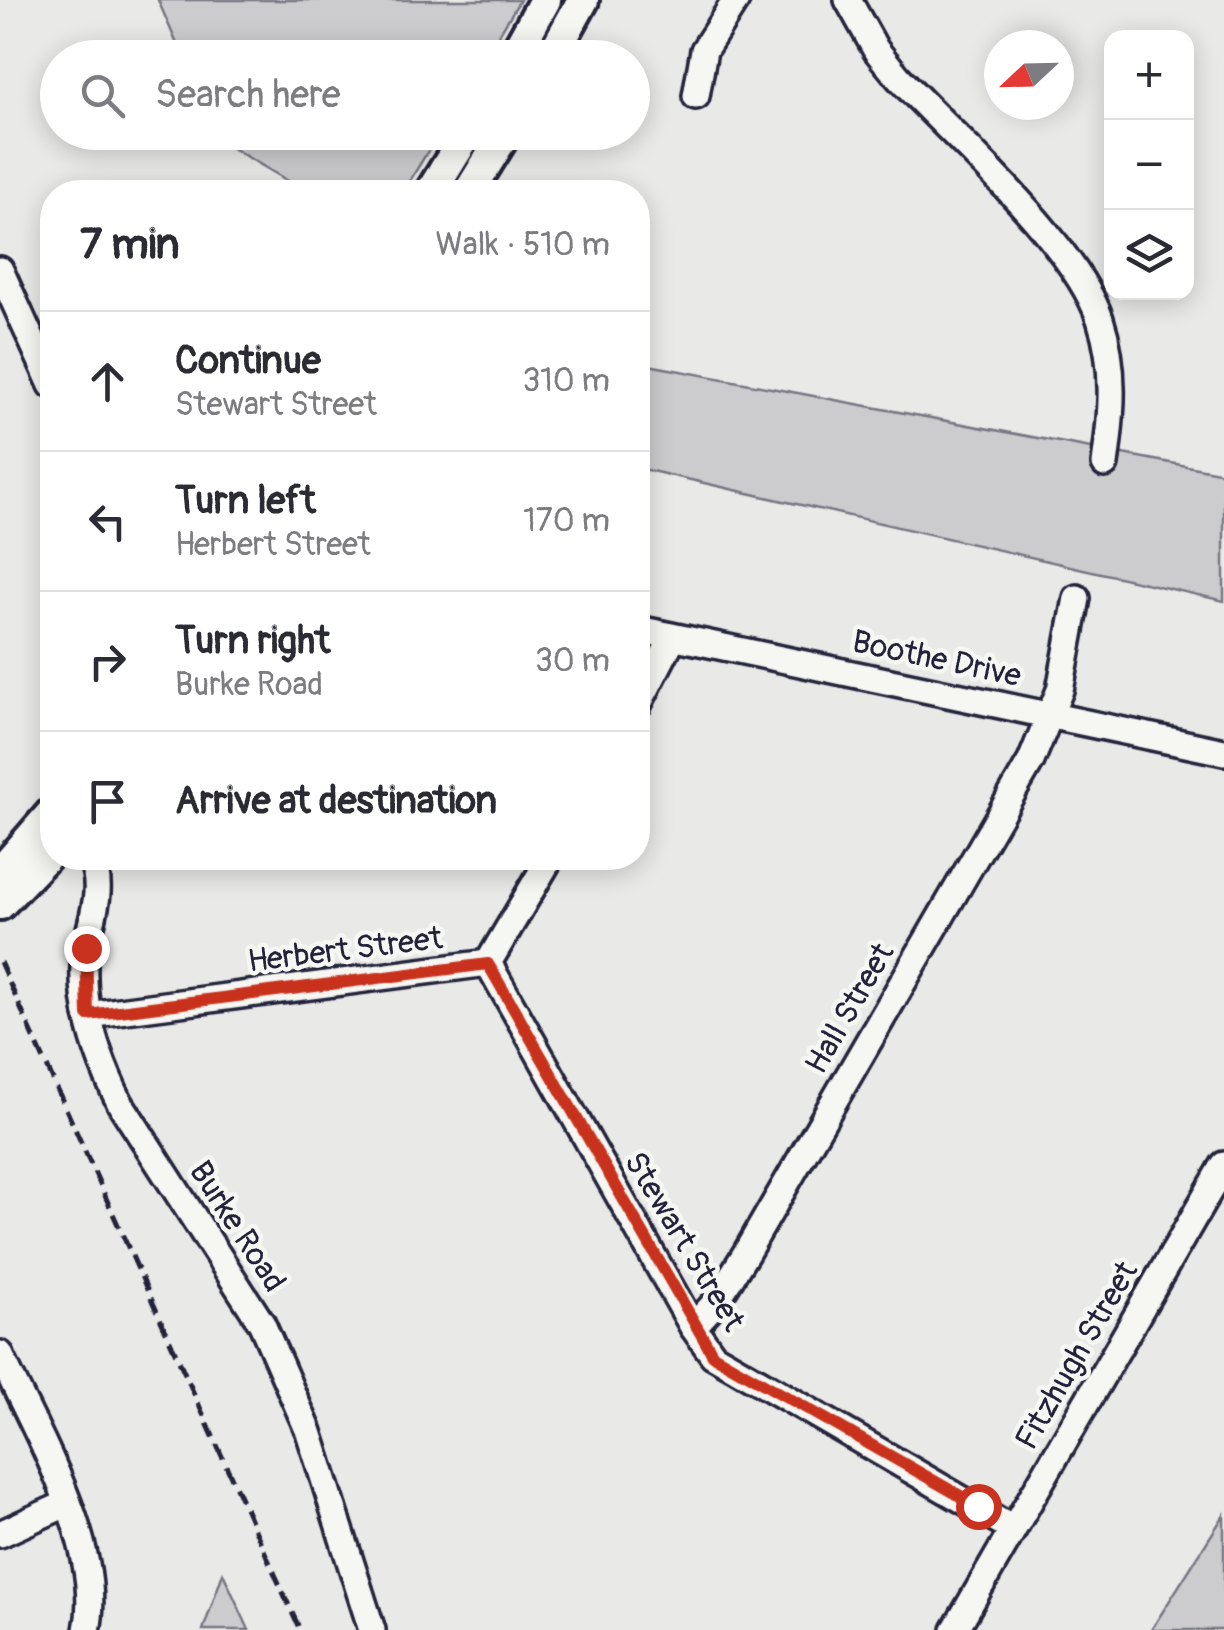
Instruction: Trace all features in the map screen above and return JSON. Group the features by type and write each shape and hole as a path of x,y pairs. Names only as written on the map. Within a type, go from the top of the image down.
{"main road":[{"path":"522,40 545,0"},
{"path":"560,40 583,0"},
{"path":"439,180 457,150"},
{"path":"476,180 495,150"},
{"path":"8,880 40,831"},
{"path":"8,880 40,858"}],"street":[{"path":"696,96 704,50 736,0"},
{"path":"848,0 869,38 898,77 1048,236 1086,287 1099,318 1112,381 1106,464"},
{"path":"0,270 40,358"},
{"name":"Hall Street","path":"692,1327 715,1302 746,1253 1031,761 1060,690 1077,598"},
{"name":"Boothe Drive","path":"650,632 1224,752"},
{"path":"650,681 672,638"},
{"name":"Burke Road","path":"95,870 99,884 84,962 88,1015 120,1103 233,1272 286,1374 346,1540 372,1630"},
{"name":"Herbert Street","path":"88,1015 488,964 543,870"},
{"name":"Stewart Street","path":"488,964 692,1327 713,1355 731,1370 931,1479 1013,1530"},
{"name":"Fitzhugh Street","path":"955,1630 1224,1165"},
{"path":"0,1354 87,1560 87,1630"},
{"path":"0,1534 66,1504"}],"shaded area":[{"path":"158,0 520,0 495,40 175,40"},
{"path":"235,150 429,150 410,180 287,180"},
{"path":"650,365 1224,473 1224,601 650,471"},
{"path":"1224,1515 1224,1630 1151,1630"},
{"path":"223,1573 249,1630 203,1630"}],"railway":[{"path":"0,962 300,1630"}],"route":[{"path":"86,948 88,1015 488,964 692,1327 713,1355 731,1370 978,1506"}]}
